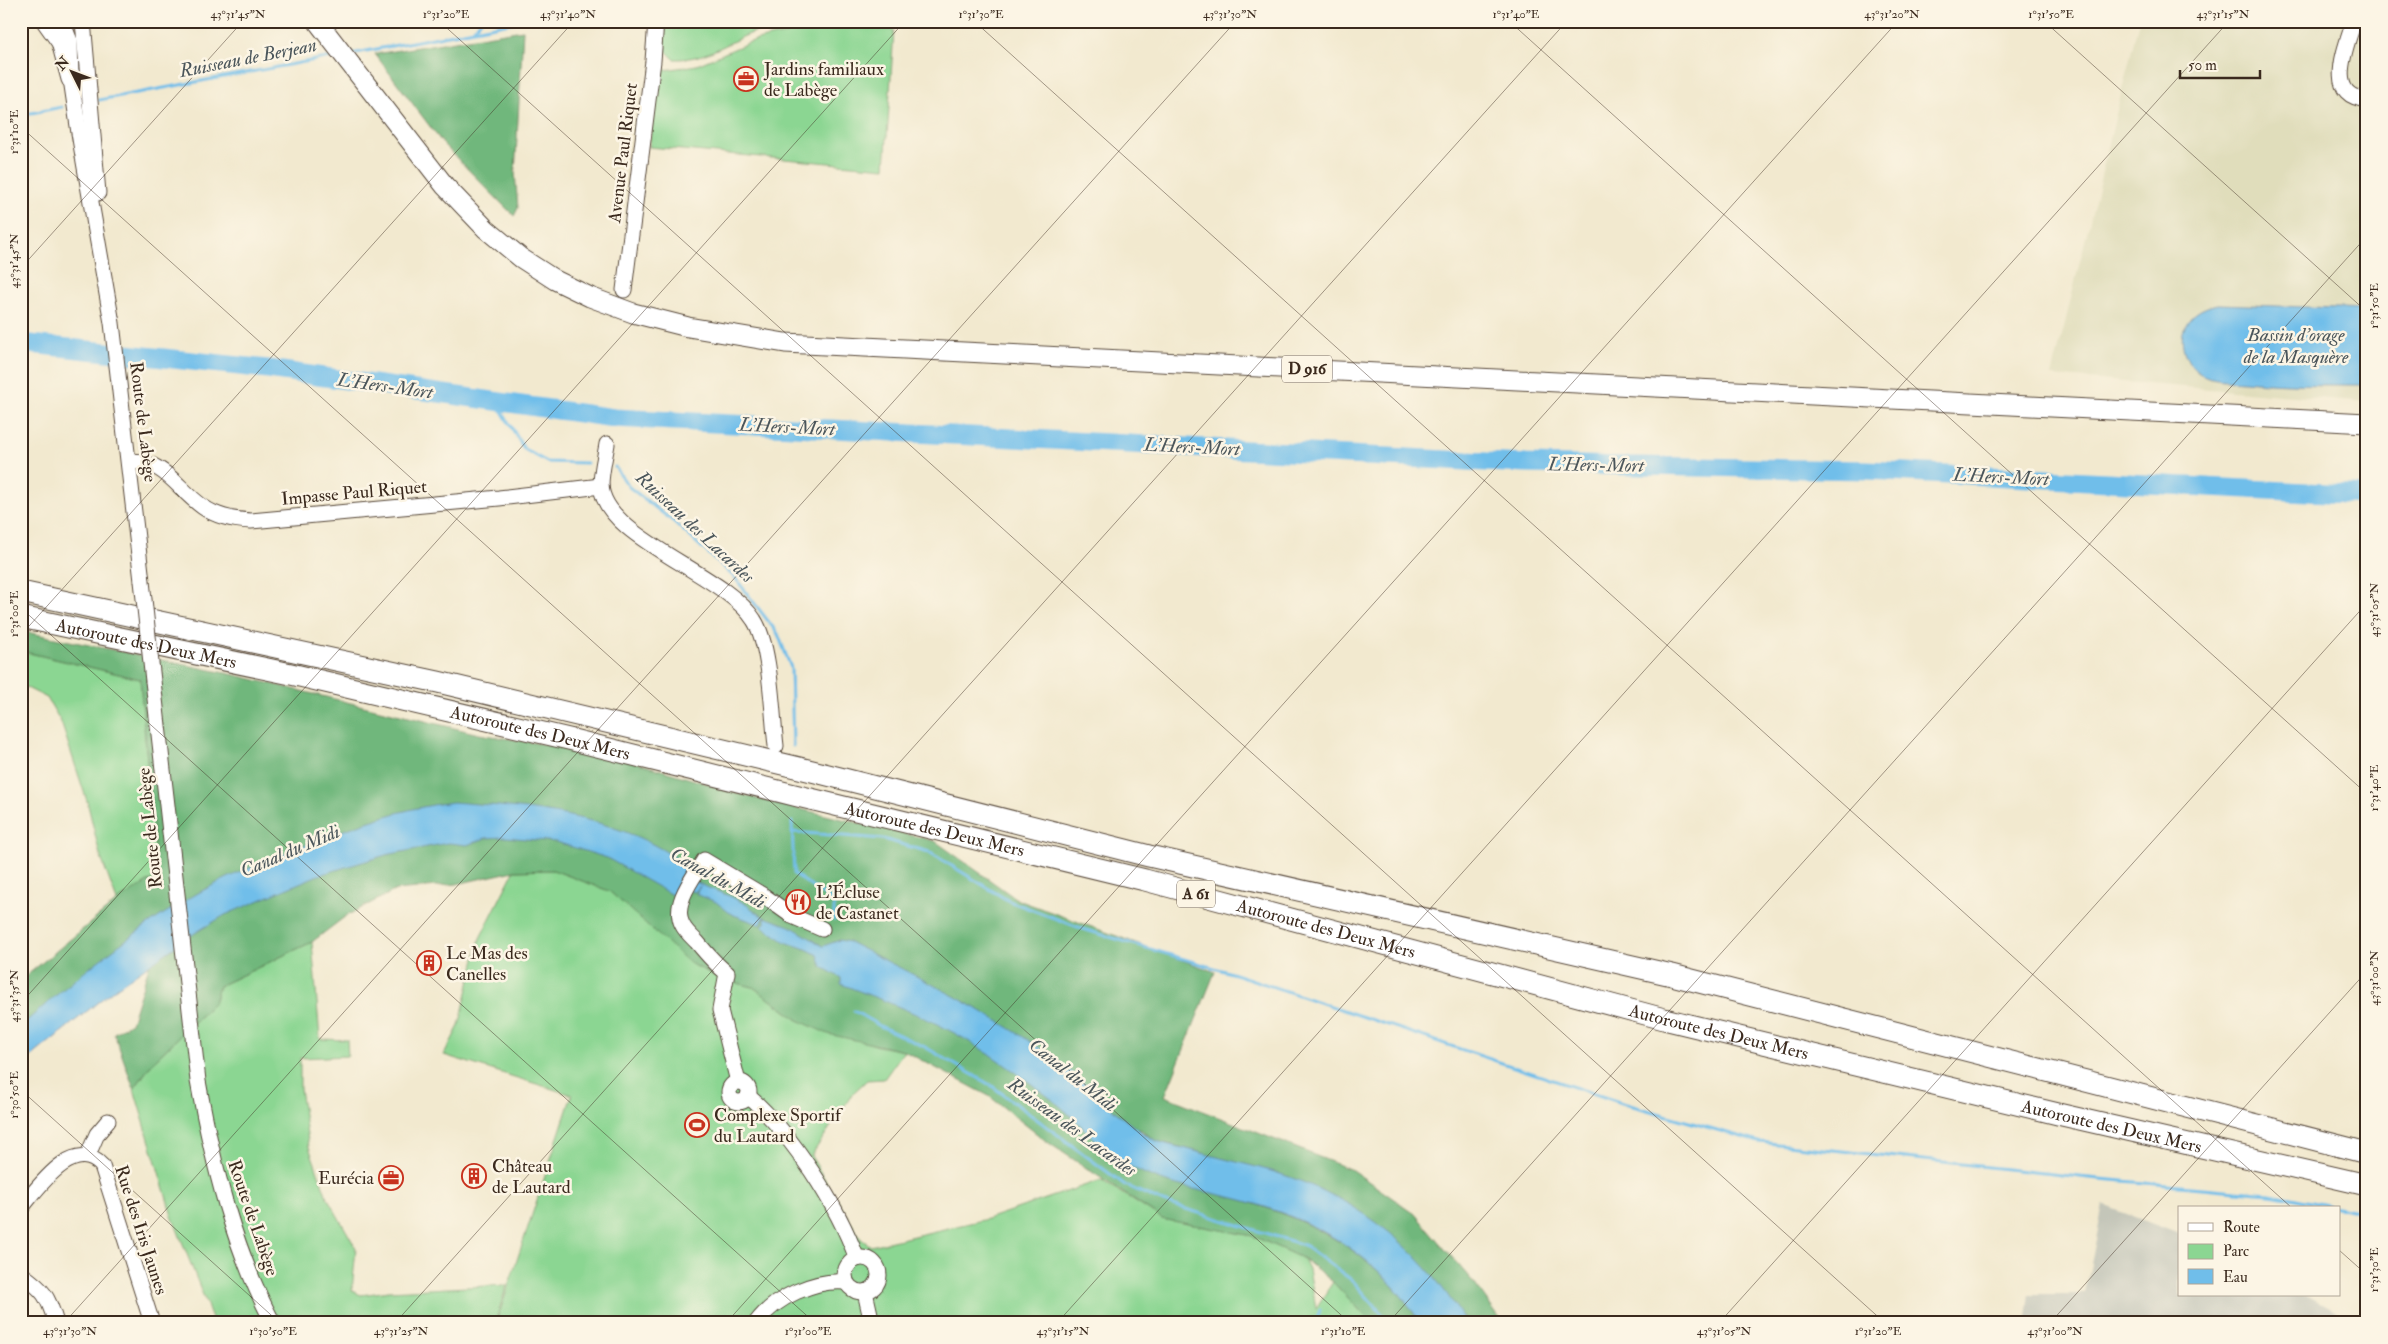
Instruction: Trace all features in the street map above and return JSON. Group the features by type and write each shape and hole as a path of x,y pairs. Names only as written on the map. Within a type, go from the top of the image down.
{"highway":[{"name":"Autoroute des Deux Mers","path":"21,592 438,682 812,771 1149,856 1672,975 2367,1153"},
{"name":"Autoroute des Deux Mers","path":"21,617 291,674 573,740 1145,880 1664,1019 2058,1114 2367,1185"}],"main road":[{"path":"46,21 61,42 71,79"},
{"name":"D 916","path":"312,21 331,39"},
{"name":"D 916","path":"317,21 445,186 506,247 555,280 590,297 633,313 688,327 786,343 2367,423"}],"street":[{"name":"Route de Labège","path":"62,21 70,41 71,79 111,321"},
{"name":"Route de Labège","path":"83,21 111,321 129,461 174,882 198,1081 209,1145 225,1206 243,1257 273,1323"},
{"name":"Avenue Paul Riquet","path":"624,290 653,61 656,21"},
{"path":"2354,21 2341,66 2341,77 2343,86 2351,95 2359,99 2367,99"},
{"path":"607,444 601,486 610,506 628,529 737,600 752,616 761,634 766,659 776,746"},
{"name":"Impasse Paul Riquet","path":"129,461 147,462 160,468 202,506 223,517 244,521 489,499 601,486"},
{"path":"822,929 792,916 764,896 704,860 683,897 679,911 683,926 718,966 727,973 720,1010 738,1082 748,1086 748,1096 762,1107 818,1182 844,1225 857,1258"},
{"name":"Rue des Iris Jaunes","path":"88,1155 97,1134 108,1121"},
{"name":"Rue des Iris Jaunes","path":"21,1208 50,1173 79,1155 88,1155 96,1159 102,1166 152,1323"},
{"path":"857,1258 871,1260 879,1271 876,1285 865,1292 850,1288 846,1282 846,1268 857,1258"},
{"path":"21,1274 42,1289 49,1300 56,1323"},
{"path":"756,1323 769,1310 810,1286 828,1280 846,1282"},
{"path":"865,1292 872,1323"}],"shaded area":[{"path":"2139,21 2367,21 2367,402 2052,376"},
{"path":"2103,1205 2178,1234 2178,1296 2308,1296 2359,1323 2026,1323 2030,1294 2085,1294"}],"green space":[{"path":"659,21 816,21 764,29 703,55 674,59 661,46"},
{"path":"867,21 872,28 894,30 885,168 649,147 659,71 697,65 750,42 773,36"},
{"path":"523,30 515,173 518,208 514,216 444,145 375,54"},
{"path":"21,631 235,675 479,734 611,755 758,799 935,841 1018,900 1215,972 1165,1096 1352,1170 1414,1213 1474,1283 1503,1323 1466,1323 1463,1317 1203,1153 1156,1141 1140,1129 1118,1157 1139,1171 1258,1205 1296,1220 1332,1238 1365,1260 1395,1288 1420,1323 1372,1323 1333,1282 1304,1259 1253,1236 1162,1219 1046,1141 989,1096 904,1051 828,1034 798,1020 753,987 722,979 691,964 609,891 553,870 514,871 457,884 396,890 346,916 312,942 219,986 214,1003 153,1062 134,1089 114,1033 131,1023 166,913 124,942 21,1026 21,980 117,901 157,876 140,679 21,651"},
{"path":"21,651 140,679 157,877 117,901 100,855 87,801 61,722 47,698 21,685"},
{"name":"Complexe Sportif du Lautard","path":"553,870 609,891 722,979 753,987 798,1020 878,1046 904,1051 884,1079 867,1080 853,1093 811,1156 861,1239 871,1246 987,1219 1101,1180 1162,1219 1253,1236 1304,1259 1309,1269 1316,1308 1333,1282 1372,1323 496,1323 572,1095 444,1055 459,1026 480,938 514,871"},
{"path":"312,942 320,1039 347,1040 348,1056 300,1058 300,1089 309,1147 327,1197 356,1248 352,1291 361,1295 389,1291 507,1285 495,1323 214,1323 172,1216 134,1089 153,1062 214,1003 219,986"}],"water":[{"name":"Bassin d'orage de la Masquère","path":"2217,304 2367,309 2367,385 2290,384 2215,379 2204,376 2195,370 2185,355 2182,337 2185,326 2196,313"},
{"path":"453,802 511,807 569,816 624,832 651,843 676,858 684,864 692,878 698,883 748,905 764,917 761,925 731,914 716,902 696,894 700,886 695,892 683,889 672,895 607,858 556,842 505,837 486,838 467,845 448,843 386,855 316,876 225,915 195,933 113,990 21,1065 21,1026 107,954 176,906 241,872 346,829 416,808"},
{"name":"Canal du Midi","path":"765,917 792,927 823,946 840,940 849,942 926,981 1002,1023 1050,1055 1128,1122 1155,1140 1290,1177 1322,1190 1351,1205 1378,1223 1426,1267 1466,1323 1420,1323 1386,1279 1366,1261 1322,1231 1297,1219 1245,1201 1192,1189 1152,1177 1126,1164 1102,1146 1058,1104 994,1057 953,1032 927,1019 841,984 841,978 822,967 818,955 785,942 762,926 765,923"}],"waterway":[{"name":"Ruisseau de Berjean","path":"473,30 481,21"},
{"name":"Ruisseau de Berjean","path":"351,54 520,21"},
{"name":"Ruisseau de Berjean","path":"99,100 337,56"},
{"name":"Ruisseau de Berjean","path":"21,115 62,107"},
{"name":"L'Hers-Mort","path":"21,343 268,369 614,418 1526,464 1867,470 2367,495"},
{"name":"Ruisseau des Lacardes","path":"496,401 524,449 547,462 587,463"},
{"name":"Ruisseau des Lacardes","path":"615,467 629,487 674,522 736,579 778,634 791,668 793,746"},
{"name":"Ruisseau des Lacardes","path":"792,822 794,874 834,902 834,920"},
{"path":"792,832 883,839 929,852 1009,901 1086,930 1238,975 1619,1102 1759,1142 2089,1178 2270,1194 2331,1206"},
{"name":"Ruisseau des Lacardes","path":"854,1011 880,1026 925,1047 992,1086 1125,1185 1163,1202 1304,1245 1353,1281 1390,1323"},
{"path":"2340,1208 2367,1213"},
{"name":"Ruisseau des Lacardes","path":"1315,1323 1320,1310"}],"place":[{"name":"Jardins familiaux de Labège","path":"746,79"},
{"name":"L'Écluse de Castanet","path":"798,902"},
{"name":"Le Mas des Canelles","path":"429,963"},
{"name":"Complexe Sportif du Lautard","path":"697,1125"},
{"name":"Château de Lautard","path":"474,1176"},
{"name":"Eurécia","path":"391,1178"}]}
